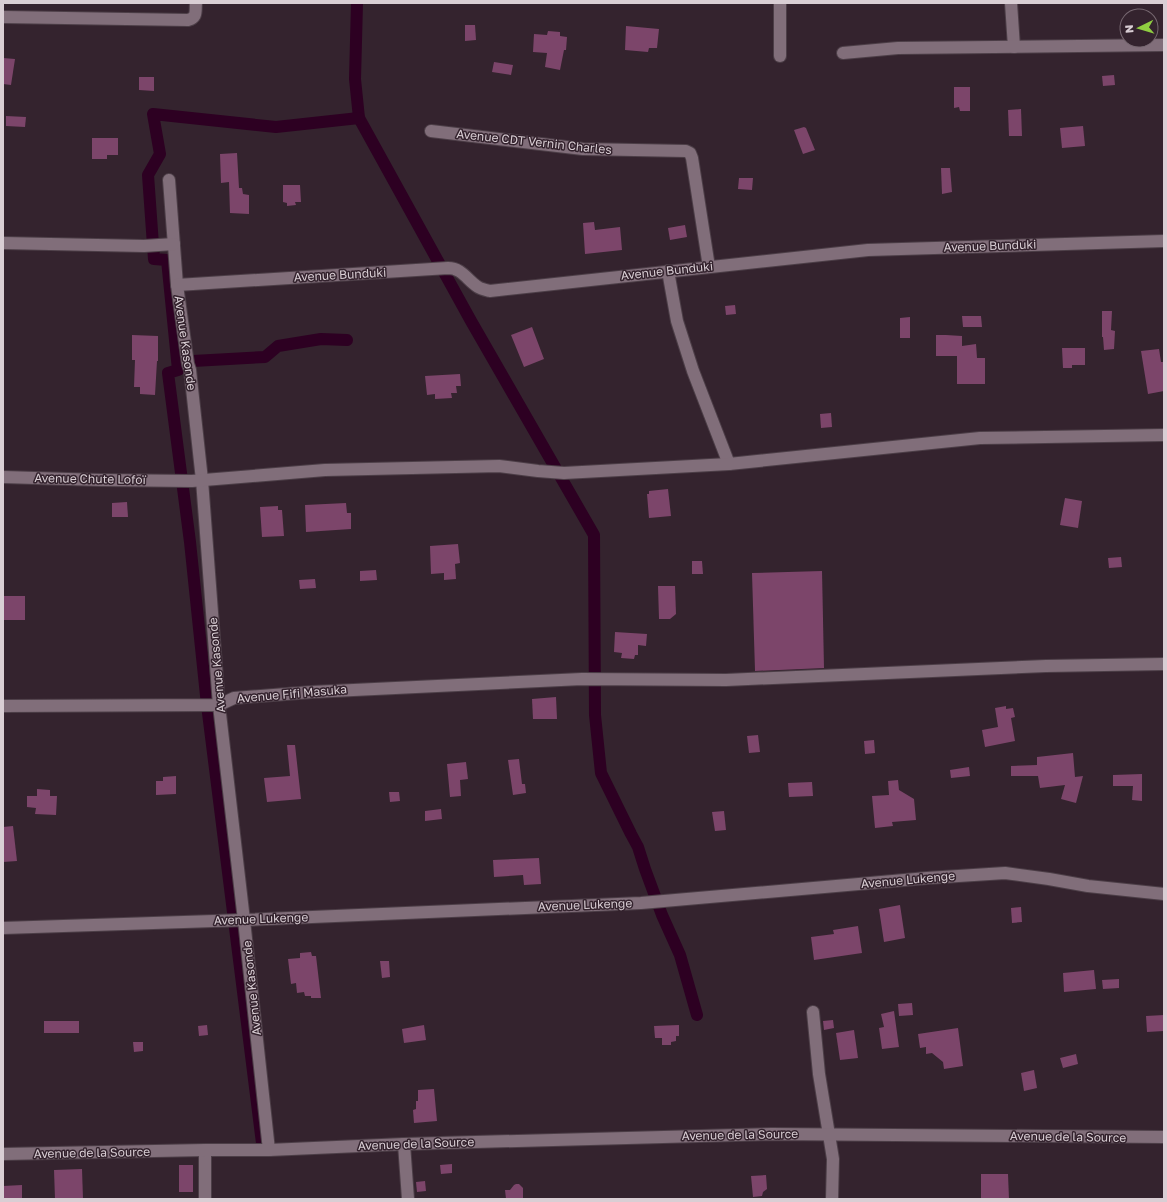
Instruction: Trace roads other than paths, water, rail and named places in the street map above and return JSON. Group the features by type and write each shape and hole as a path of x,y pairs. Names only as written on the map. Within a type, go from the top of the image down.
{"street":[{"path":"3,17 188,20 193,19 195,16 196,3"},
{"path":"780,3 780,56"},
{"path":"1011,3 1014,47"},
{"path":"842,53 898,48 1164,45"},
{"name":"Avenue CDT Vernin Charles","path":"431,131 583,149 686,151 690,153 692,158 709,266"},
{"name":"Avenue Kasonde","path":"169,180 168,244 177,285 190,370 197,480 219,705 269,1150"},
{"name":"Avenue Bunduki","path":"177,285 455,268 469,278 478,288 490,291 709,266 868,250 1164,241"},
{"path":"3,243 144,246 168,244"},
{"path":"668,271 677,321 693,372 729,464"},
{"name":"Avenue Chute Lofoï","path":"3,477 176,481 325,470 499,466 564,473 729,464 980,438 1164,435"},
{"name":"Avenue Fifi Masuka","path":"3,706 219,705 234,698 305,692 582,679 726,680 1046,666 1164,664"},
{"name":"Avenue Lukenge","path":"3,928 244,920 641,903 927,878 1005,873 1088,886 1164,894"},
{"path":"813,1012 819,1074 833,1159 832,1199"},
{"name":"Avenue de la Source","path":"3,1154 269,1150 404,1144 772,1134 1164,1138"},
{"path":"404,1144 408,1199"},
{"path":"205,1150 205,1199"}],"waterway":[{"path":"357,3 355,79 359,118 471,321 594,535 595,715 601,773 638,847 662,915 680,955 697,1015"},
{"path":"262,1143 207,705 190,542 168,373 178,370 167,260 154,259 148,175 160,154 153,114 276,127 359,118"},
{"path":"179,369 193,361 265,357 278,346 321,339 347,340"}]}
